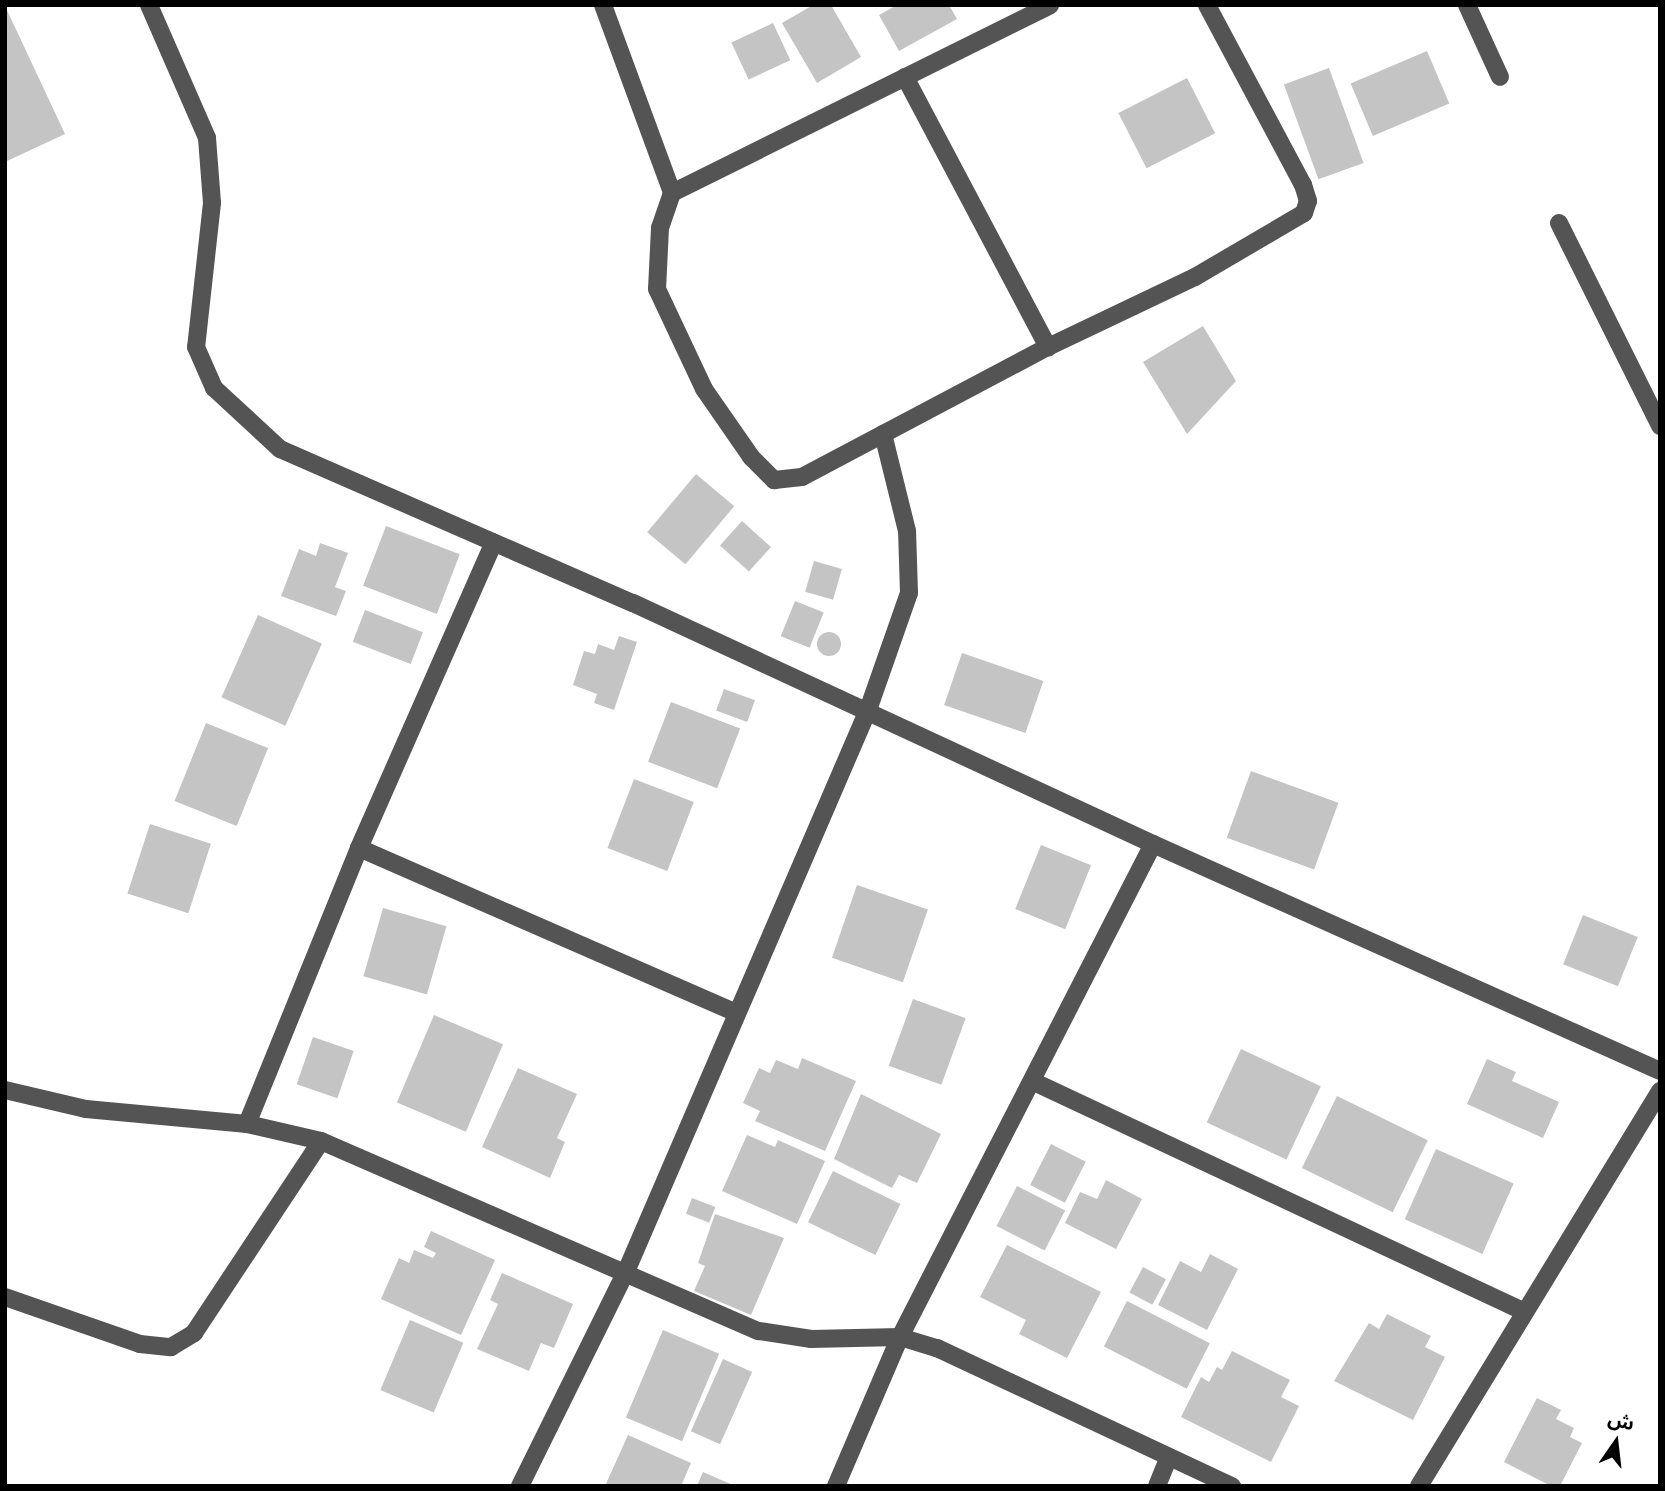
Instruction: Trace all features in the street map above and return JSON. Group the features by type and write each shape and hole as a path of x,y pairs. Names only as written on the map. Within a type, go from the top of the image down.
{"street":[{"path":"149,5 207,138 212,203 197,347 214,388 280,449 868,710 1153,844 1660,1071"},
{"path":"603,5 672,193 660,228 657,289 704,389 751,457 774,480 802,477 1048,347 1195,277 1308,207 1303,185 1207,5"},
{"path":"672,193 1050,5"},
{"path":"1467,5 1500,77"},
{"path":"905,77 1048,347"},
{"path":"1559,223 1660,426"},
{"path":"520,1486 625,1274 868,710 909,593 907,531 883,434"},
{"path":"247,1124 359,848 494,542"},
{"path":"836,1486 900,1337 1153,844"},
{"path":"359,848 737,1013"},
{"path":"1032,1081 1525,1312"},
{"path":"5,1090 86,1110 247,1124 321,1141 759,1331 811,1339 900,1337 937,1348 1232,1486"},
{"path":"1419,1486 1660,1091"},
{"path":"5,1297 141,1344 171,1347 194,1333 321,1141"},
{"path":"1157,1486 1169,1457"}],"building":[{"path":"813,5 831,5 861,57 817,83 782,23"},
{"path":"897,5 949,5 957,19 899,51 879,15"},
{"path":"5,6 65,134 5,162"},
{"path":"773,23 790,60 749,80 731,42"},
{"path":"1427,51 1449,103 1373,136 1351,83"},
{"path":"1329,68 1364,163 1318,179 1284,84"},
{"path":"1187,78 1215,133 1147,168 1118,113"},
{"path":"1203,326 1236,381 1187,434 1143,362"},
{"path":"696,474 734,506 685,564 647,532"},
{"path":"742,521 771,547 749,572 720,546"},
{"path":"386,526 460,554 437,614 363,586"},
{"path":"320,543 348,553 335,587 346,591 336,616 281,596 299,549 316,556"},
{"path":"814,561 842,569 833,600 805,592"},
{"path":"795,601 824,613 810,648 781,636"},
{"path":"365,610 423,632 411,664 353,642"},
{"path":"258,615 322,643 285,726 221,697"},
{"path":"829,632 838,635 841,644 838,653 829,656 820,653 817,644 820,635"},
{"path":"619,636 637,642 614,710 594,703 597,694 573,685 584,651 595,654 598,644 614,650"},
{"path":"962,653 1043,681 1025,733 944,705"},
{"path":"724,689 755,700 747,722 716,711"},
{"path":"671,702 740,729 717,788 648,762"},
{"path":"206,723 268,748 237,826 175,801"},
{"path":"1251,771 1338,803 1314,870 1227,838"},
{"path":"634,779 694,802 667,871 607,848"},
{"path":"150,824 211,844 188,913 127,893"},
{"path":"1041,845 1091,865 1065,929 1015,909"},
{"path":"857,885 928,909 903,982 832,958"},
{"path":"383,908 446,926 427,994 363,976"},
{"path":"1583,915 1638,937 1618,986 1563,964"},
{"path":"913,999 966,1018 941,1085 889,1066"},
{"path":"434,1015 503,1044 466,1132 397,1102"},
{"path":"313,1037 354,1051 337,1098 297,1084"},
{"path":"1241,1049 1321,1086 1287,1160 1207,1122"},
{"path":"802,1058 856,1081 825,1151 755,1121 760,1111 743,1103 759,1068 770,1073 776,1060 798,1069"},
{"path":"1487,1059 1516,1072 1512,1081 1559,1102 1543,1138 1467,1104"},
{"path":"518,1068 577,1094 557,1138 565,1142 550,1178 482,1147"},
{"path":"861,1094 941,1134 917,1183 899,1175 892,1188 834,1159"},
{"path":"1337,1096 1428,1140 1393,1212 1302,1168"},
{"path":"747,1135 775,1147 778,1140 825,1161 797,1224 722,1191"},
{"path":"1051,1144 1086,1162 1065,1203 1030,1185"},
{"path":"1436,1149 1514,1184 1482,1254 1405,1219"},
{"path":"833,1171 900,1204 875,1255 808,1222"},
{"path":"1106,1180 1142,1199 1116,1249 1065,1223 1080,1192 1097,1199"},
{"path":"1017,1186 1065,1211 1045,1251 997,1226"},
{"path":"692,1198 715,1207 709,1223 686,1214"},
{"path":"715,1214 784,1238 751,1315 694,1291 705,1266 698,1263"},
{"path":"431,1231 495,1260 461,1335 381,1299 399,1258 409,1263 414,1250 433,1258 436,1253 424,1247"},
{"path":"1007,1245 1101,1292 1067,1358 1019,1334 1026,1320 980,1297"},
{"path":"1210,1254 1238,1269 1207,1330 1158,1305 1180,1261 1201,1272"},
{"path":"1143,1267 1166,1279 1152,1305 1129,1293"},
{"path":"502,1273 573,1304 554,1348 541,1343 529,1371 477,1349 498,1304 490,1300"},
{"path":"1127,1301 1210,1343 1187,1389 1104,1346"},
{"path":"1387,1314 1431,1336 1425,1347 1445,1357 1413,1420 1334,1381 1369,1323 1379,1329"},
{"path":"410,1320 463,1343 434,1413 380,1390"},
{"path":"663,1330 719,1354 682,1441 626,1417"},
{"path":"1232,1351 1290,1380 1281,1397 1299,1406 1271,1462 1181,1417 1201,1377 1209,1382 1217,1367 1222,1370"},
{"path":"723,1359 752,1372 720,1444 691,1431"},
{"path":"1537,1398 1561,1410 1556,1419 1574,1428 1570,1437 1582,1443 1560,1486 1551,1486 1504,1462"},
{"path":"628,1435 691,1463 681,1486 605,1486"},
{"path":"703,1472 735,1486 697,1486"}]}
